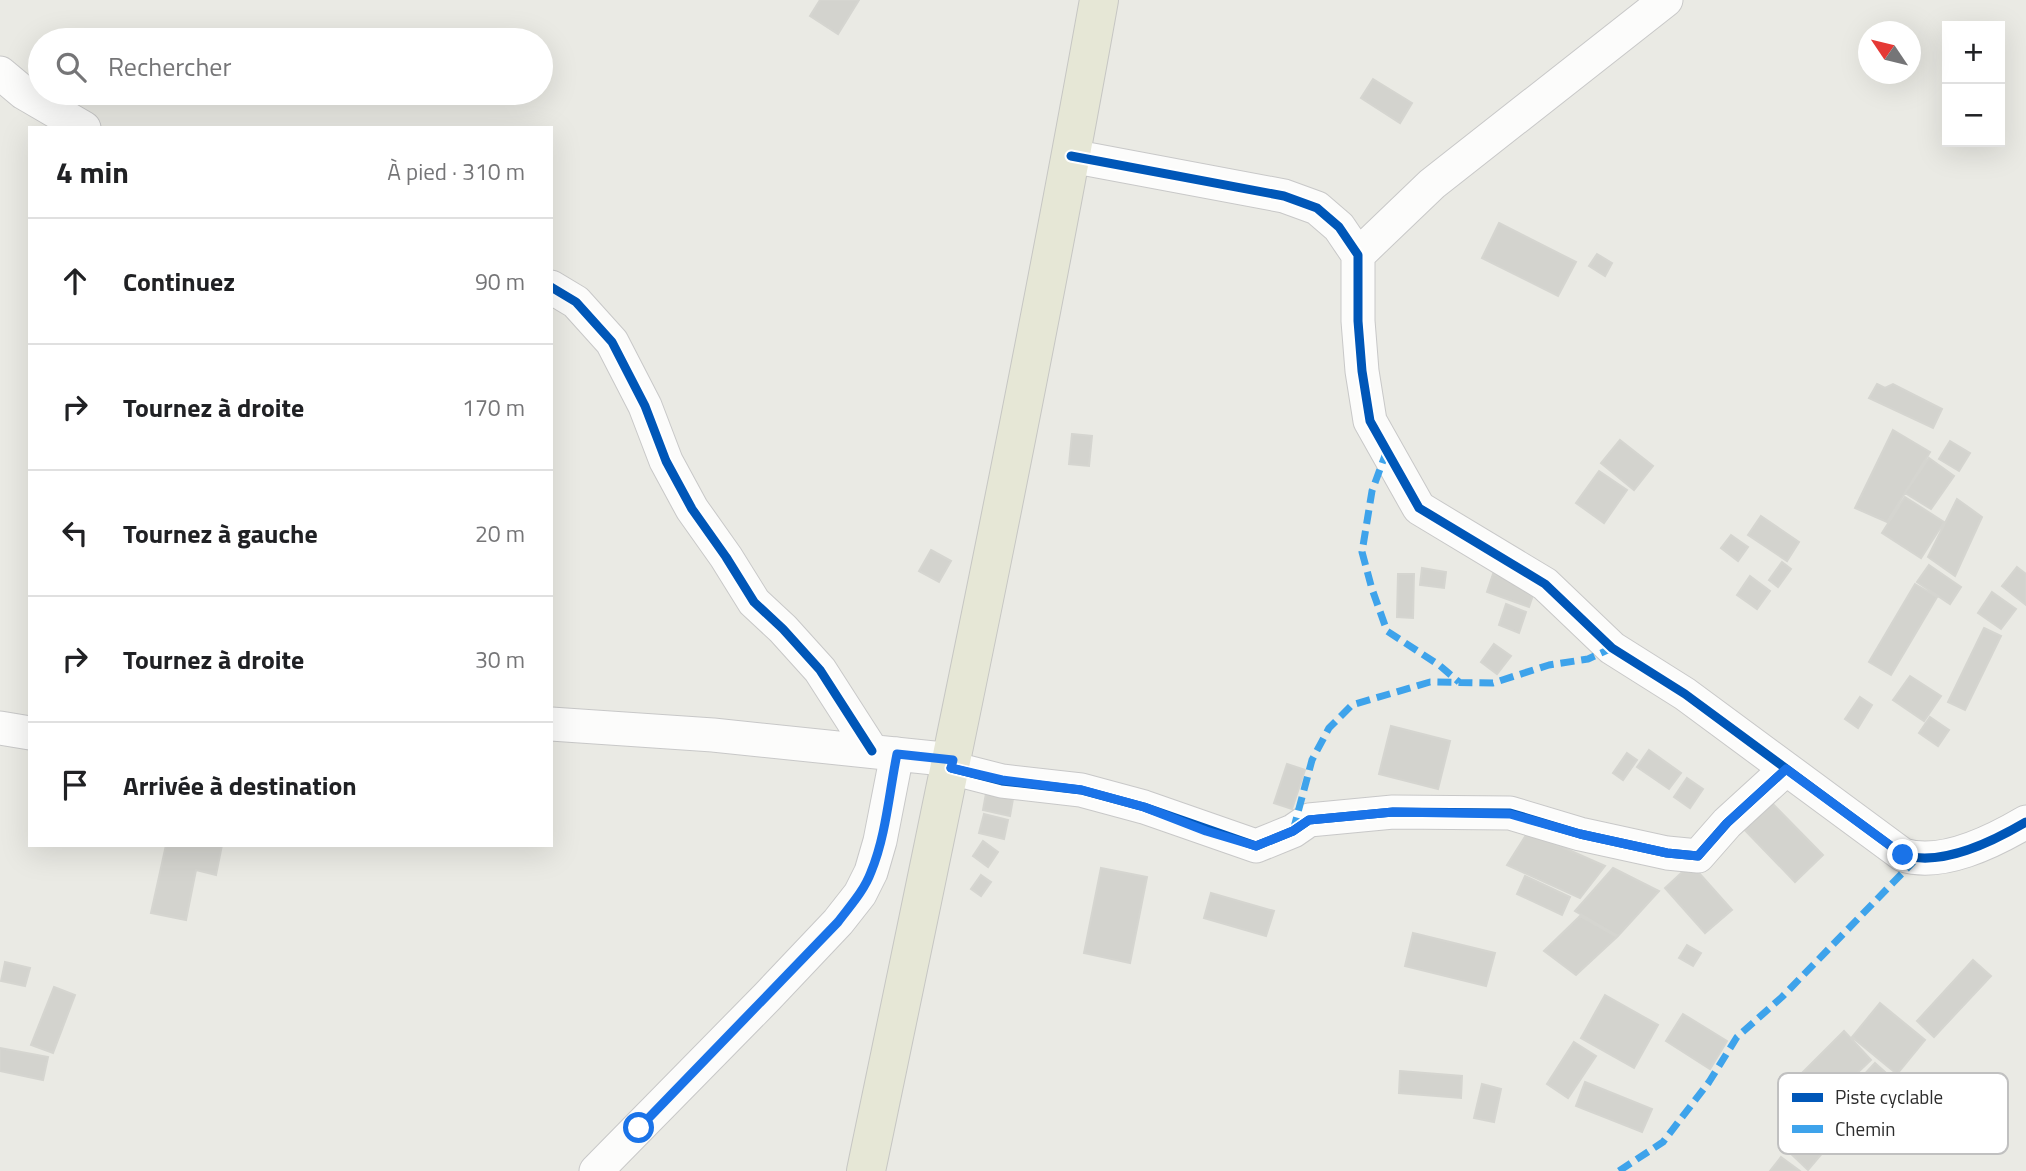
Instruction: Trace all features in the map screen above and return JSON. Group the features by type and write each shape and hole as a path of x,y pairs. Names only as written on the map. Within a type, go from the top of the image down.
{"main road":[{"path":"866,1171 952,764 1099,0"}],"street":[{"path":"1358,255 1432,184 1666,0"},
{"path":"0,73 28,95"},
{"path":"45,105 81,126"},
{"path":"1071,156 1283,196 1317,208 1339,226 1358,255 1358,321 1370,421 1419,508 1545,584 1612,648 1685,694 1903,855 1916,859 1937,859 1961,852 2026,822"},
{"path":"553,288 576,302 612,342 645,406 666,461 692,509 754,602 820,670 884,753 880,841 871,872 860,894 838,922 776,988 596,1171"},
{"path":"553,724 713,735 884,753 952,764 1002,780 1082,790 1144,807 1206,831 1256,846 1293,831 1309,820 1393,812 1510,814 1580,834 1667,853 1698,856 1727,823 1786,769"},
{"path":"0,727 28,733"}],"building":[{"path":"820,0 859,0 838,34 810,16"},
{"path":"1373,79 1412,103 1400,123 1361,98"},
{"path":"1499,223 1576,262 1558,296 1482,258"},
{"path":"1597,254 1612,263 1605,276 1589,266"},
{"path":"1877,384 1885,388 1893,384 1942,409 1933,428 1869,398"},
{"path":"1893,430 1930,452 1887,522 1855,508"},
{"path":"1072,434 1092,436 1089,466 1069,464"},
{"path":"1620,440 1653,466 1634,490 1601,463"},
{"path":"1950,441 1970,453 1959,471 1939,459"},
{"path":"1929,458 1954,476 1931,509 1905,493"},
{"path":"1599,471 1627,490 1604,523 1576,503"},
{"path":"1905,497 1944,522 1921,558 1882,533"},
{"path":"1957,499 1982,517 1955,576 1928,557"},
{"path":"1761,516 1799,542 1787,561 1748,535"},
{"path":"1731,535 1748,547 1738,561 1721,548"},
{"path":"931,550 951,561 939,582 919,571"},
{"path":"1782,562 1791,569 1778,587 1769,580"},
{"path":"1929,565 1961,587 1950,604 1917,582"},
{"path":"2017,567 2026,574 2026,605 2002,586"},
{"path":"1422,568 1446,572 1444,588 1420,585"},
{"path":"1398,574 1414,574 1413,618 1397,617"},
{"path":"1493,574 1535,589 1529,607 1487,592"},
{"path":"1750,576 1770,591 1757,609 1737,595"},
{"path":"1915,584 1937,597 1891,675 1869,662"},
{"path":"1992,592 2016,609 2001,629 1978,613"},
{"path":"1506,604 1526,612 1519,633 1499,625"},
{"path":"1984,628 2001,636 1965,710 1948,702"},
{"path":"1494,644 1511,656 1497,674 1481,662"},
{"path":"1910,676 1941,696 1924,721 1893,700"},
{"path":"1860,697 1872,705 1858,728 1845,719"},
{"path":"1930,717 1949,730 1938,746 1919,733"},
{"path":"1391,726 1450,741 1438,789 1379,774"},
{"path":"1649,750 1681,773 1669,789 1637,767"},
{"path":"1627,753 1637,760 1623,780 1613,773"},
{"path":"1287,764 1305,770 1292,809 1274,803"},
{"path":"1687,778 1703,789 1690,808 1674,797"},
{"path":"987,788 1014,793 1010,816 983,810"},
{"path":"1764,795 1823,855 1795,882 1737,822"},
{"path":"984,814 1008,820 1004,839 979,833"},
{"path":"1528,832 1605,866 1580,898 1507,865"},
{"path":"983,841 998,852 988,867 973,856"},
{"path":"166,847 222,847 216,875 196,870 186,920 151,913"},
{"path":"1691,864 1732,910 1705,933 1665,888"},
{"path":"1101,868 1147,877 1130,963 1084,953"},
{"path":"1613,868 1659,891 1618,936 1575,911"},
{"path":"981,875 991,882 981,896 971,889"},
{"path":"1525,876 1570,897 1562,915 1517,894"},
{"path":"1211,893 1274,911 1266,936 1204,918"},
{"path":"1580,916 1617,937 1576,975 1544,951"},
{"path":"1413,933 1495,953 1486,986 1405,966"},
{"path":"1687,945 1701,953 1693,966 1679,958"},
{"path":"1973,960 1991,976 1934,1037 1917,1021"},
{"path":"5,962 30,968 25,986 1,981"},
{"path":"54,987 75,995 53,1053 31,1045"},
{"path":"1605,995 1658,1025 1634,1068 1581,1038"},
{"path":"1880,1003 1925,1040 1896,1073 1852,1037"},
{"path":"1683,1014 1727,1041 1710,1069 1666,1041"},
{"path":"1844,1031 1871,1060 1857,1073 1803,1072"},
{"path":"1574,1042 1596,1056 1568,1098 1547,1084"},
{"path":"0,1048 48,1057 43,1080 0,1071"},
{"path":"1875,1063 1886,1073 1866,1073"},
{"path":"1400,1071 1462,1076 1461,1098 1399,1093"},
{"path":"1585,1082 1652,1109 1642,1132 1576,1106"},
{"path":"1482,1084 1501,1089 1494,1122 1474,1118"},
{"path":"1791,1154 1822,1154 1808,1170"},
{"path":"1781,1157 1800,1171 1770,1171"}],"marked path":[{"path":"1387,450 1372,491 1362,552 1372,589 1387,631 1439,665 1459,682"},
{"path":"1293,831 1312,760 1329,728 1352,705 1430,682 1493,683 1549,665 1588,659 1612,648"},
{"path":"1619,1171 1663,1142 1709,1082 1737,1037 1782,997 1916,859"}],"cycle path":[{"path":"1071,156 1284,196 1317,208 1339,227 1358,255 1358,321 1370,421 1419,508 1545,584 1612,648 1685,694 1903,855 1918,858 1950,855 1982,844 2026,822"},
{"path":"553,288 576,302 612,342 645,406 666,461 692,509 754,602 820,670 872,751"},
{"path":"951,768 1002,781 1081,790 1144,807 1256,846 1293,831 1309,820 1393,812 1510,813 1580,834 1667,853 1698,856 1727,823 1786,769"}],"route":[{"path":"639,1128 838,922 860,894 871,872 880,841 897,754 953,760 951,768 1002,780 1082,790 1144,807 1206,831 1256,846 1293,831 1309,820 1393,812 1510,814 1580,834 1667,853 1698,856 1727,823 1786,769 1903,855"}]}
